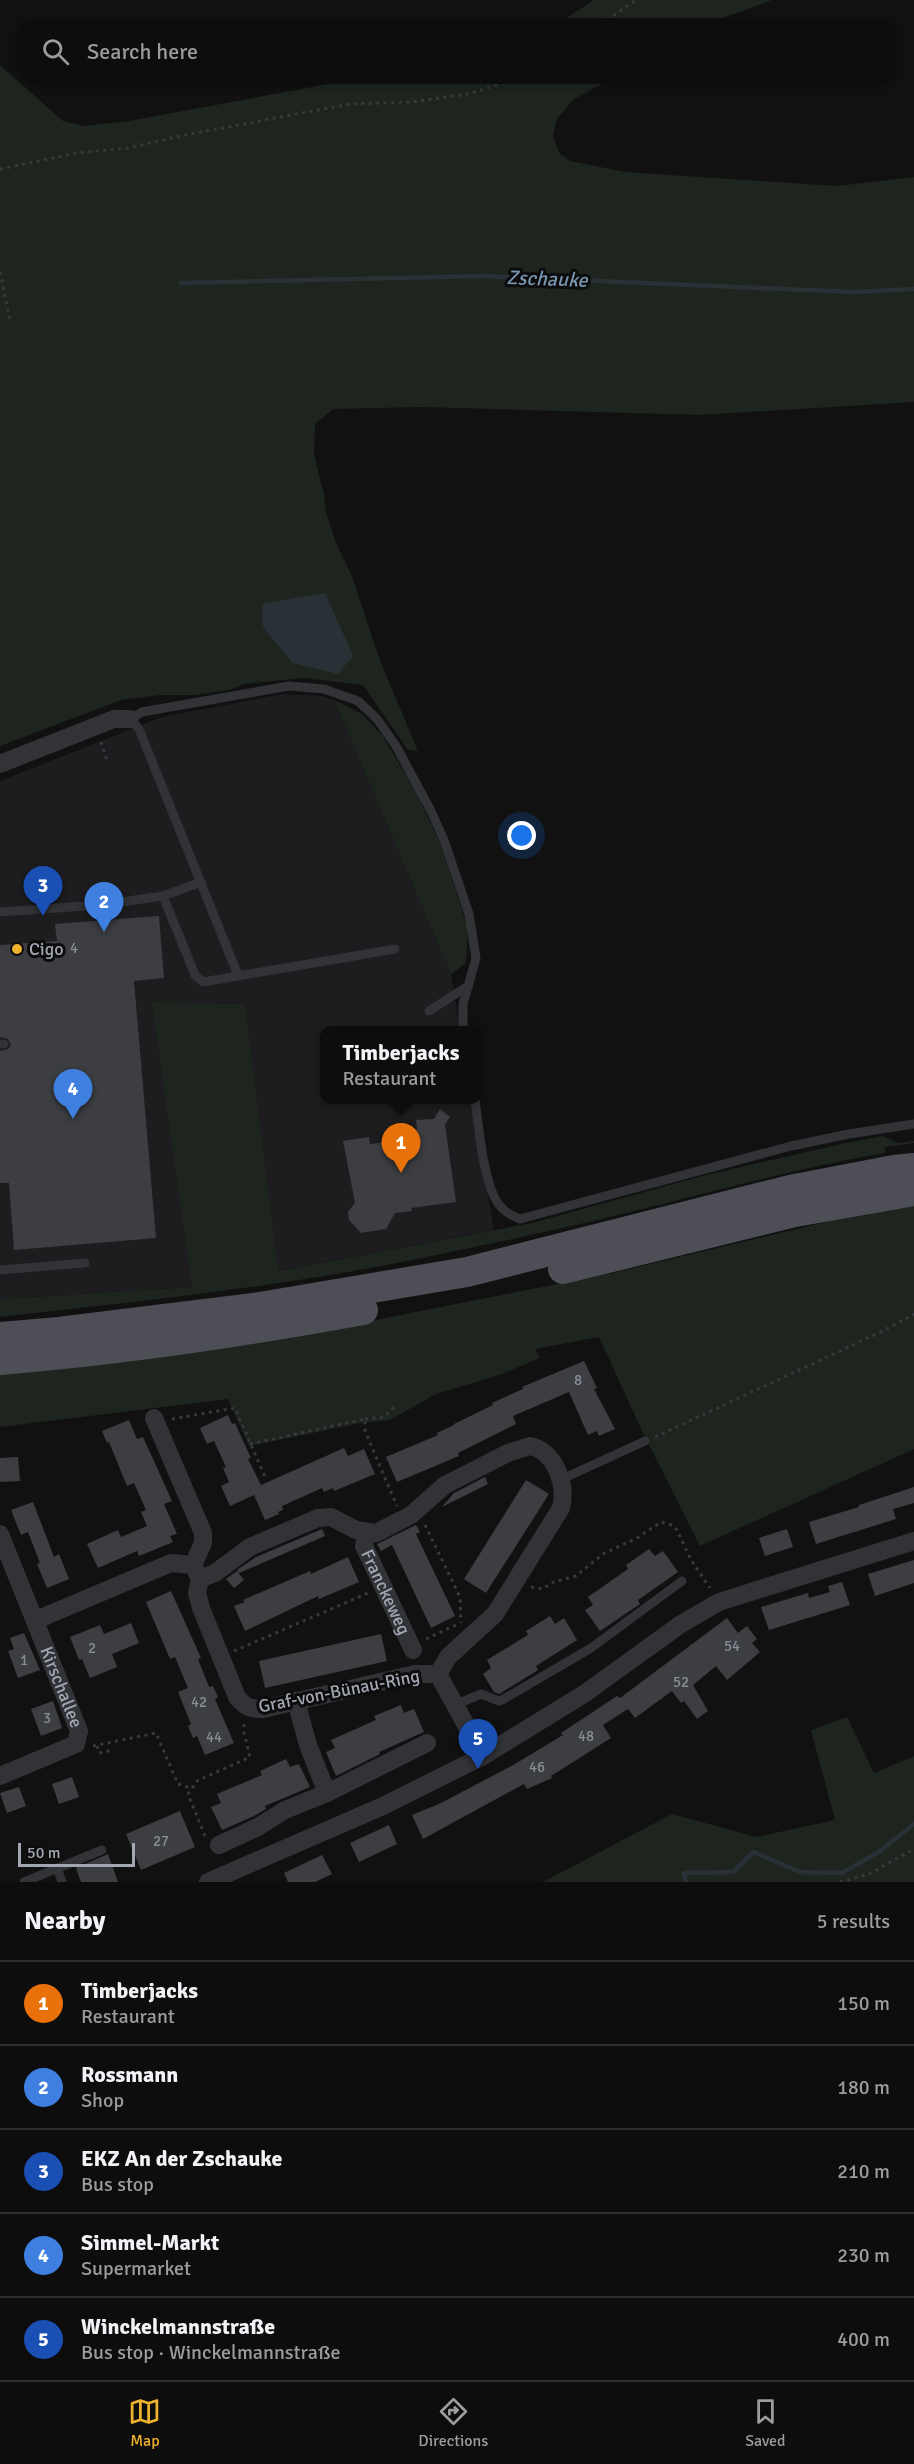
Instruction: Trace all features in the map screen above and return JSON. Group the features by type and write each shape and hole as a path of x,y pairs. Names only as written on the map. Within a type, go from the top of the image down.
{"main road":[{"path":"0,1337 260,1307 467,1272 790,1190 914,1168"},
{"path":"0,1360 66,1355 264,1328 471,1291 795,1212 914,1191"}],"street":[{"path":"0,764 114,719 130,719"},
{"path":"155,1420 203,1533 196,1572"},
{"name":"Graf-von-Bünau-Ring","path":"196,1572 201,1608 237,1697 243,1705 252,1709 263,1709 415,1674 438,1674 448,1657 495,1614 561,1508 564,1497 560,1480 545,1452 530,1446 508,1454 445,1485 410,1514 376,1533 366,1533"},
{"path":"36,1620 171,1563 196,1572 215,1573 250,1547 318,1518 331,1517 366,1533"},
{"name":"Franckeweg","path":"366,1533 364,1546 412,1648"},
{"name":"Kirschallee","path":"0,1534 79,1731 76,1744 0,1776"},
{"path":"208,1882 383,1806 483,1756 584,1694 699,1612 719,1602 914,1541"},
{"path":"438,1674 483,1756"},
{"path":"296,1701 308,1745 327,1793"},
{"path":"212,1842 258,1827 285,1810 327,1793 427,1743"}],"lane":[{"path":"238,975 139,729 130,719 142,712 289,686 324,689 358,701 377,719 396,746 444,840 474,935 476,958 463,1004 463,1026"},
{"path":"0,912 100,905 163,896 201,882"},
{"path":"163,896 198,980 204,982 395,949"},
{"path":"429,1011 468,986"},
{"path":"476,1104 490,1188 498,1204 508,1214 520,1219 791,1146 914,1124"},
{"path":"0,1270 85,1263"},
{"path":"560,1480 645,1441"},
{"path":"455,1705 481,1694 499,1701 504,1699 591,1648 682,1581"},
{"path":"24,1882 102,1850"},
{"path":"57,1868 62,1882"}],"path":[{"path":"610,18 636,0"},
{"path":"0,169 77,153 128,148 350,104 412,102 468,94 500,84"},
{"path":"0,272 11,324"},
{"path":"645,1441 872,1336 914,1314"},
{"path":"250,1444 365,1419 384,1418 394,1407"},
{"path":"155,1420 235,1408 266,1479"},
{"path":"365,1419 365,1431 410,1514 460,1597 461,1623"},
{"path":"513,1587 542,1589 554,1582 576,1576 603,1554 637,1538 661,1522 672,1525 677,1530 691,1560 710,1588"},
{"path":"222,1656 383,1586"},
{"path":"412,1648 467,1620"},
{"path":"212,1842 188,1794 197,1781 250,1757 244,1732 243,1705"},
{"path":"76,1744 97,1746 156,1732 178,1784 191,1788"},
{"path":"97,1746 99,1753 113,1750"},
{"path":"840,1882 869,1874 914,1849"}],"shaded area":[{"path":"594,0 772,0 722,18 566,18"},
{"path":"0,65 18,81 18,84 21,84 63,121 84,126 128,121 328,84 602,84 574,99 556,120 553,137 559,153 570,161 625,172 837,186 914,177 914,402 700,415 422,407 333,409 315,424 314,455 326,512 336,543 352,576 379,658 418,751 408,750 363,685 303,678 244,684 233,689 196,695 160,695 121,700 0,746"},
{"path":"325,593 353,656 338,674 293,663 263,627 262,604"},
{"path":"284,694 322,696 334,700 451,974 459,1026 320,1026 320,1104 473,1104 494,1230 277,1271 245,1004 153,1002 192,1287 0,1299 0,781 162,717"},
{"path":"334,700 362,714 382,735 415,790 440,843 468,928 466,963 451,974"},
{"path":"152,1002 245,1004 278,1271 532,1223 706,1175 846,1143 883,1136 898,1143 914,1141 914,1143 885,1147 885,1153 792,1172 584,1223 369,1268 211,1292 0,1317 0,1299 192,1287"},
{"path":"914,1206 914,1449 700,1546 643,1433 599,1337 535,1349 540,1358 502,1374 436,1394 390,1420 361,1423 249,1446 228,1399 0,1427 0,1372 360,1323 617,1272 834,1220"},
{"path":"847,1717 874,1773 914,1756 914,1882 543,1882 672,1814 756,1837 835,1820 811,1730"}],"building":[{"path":"159,916 164,978 134,981 156,1238 14,1250 9,1183 0,1183 0,1051 8,1049 11,1045 8,1039 0,1037 0,945 57,941 55,924"},
{"path":"440,1109 450,1117 445,1124 456,1202 411,1208 412,1211 395,1213 386,1229 361,1233 349,1220 348,1212 355,1203 343,1141 369,1137 370,1144 394,1141 393,1133 417,1130 416,1120 434,1119"},
{"path":"584,1361 597,1388 594,1389 615,1429 599,1436 597,1431 588,1435 569,1392 513,1416 516,1424 458,1453 459,1456 397,1482 386,1457 438,1435 437,1433 493,1405 492,1403 523,1389 522,1387"},
{"path":"228,1415 232,1424 235,1423 251,1458 248,1459 261,1485 344,1448 348,1456 364,1449 375,1474 334,1491 333,1488 324,1492 322,1488 282,1506 283,1510 278,1512 279,1514 265,1520 254,1495 230,1506 221,1486 229,1482 223,1468 226,1467 214,1441 207,1444 200,1428"},
{"path":"129,1420 137,1439 143,1437 172,1501 164,1504 177,1534 170,1536 173,1542 139,1556 137,1551 98,1568 87,1544 118,1530 121,1537 147,1526 141,1512 146,1510 134,1483 127,1486 109,1442 107,1443 102,1431"},
{"path":"18,1457 20,1481 0,1482 0,1458"},
{"path":"485,1477 488,1484 442,1507 454,1493"},
{"path":"526,1480 549,1494 486,1593 464,1579"},
{"path":"914,1487 914,1503 893,1509 896,1519 816,1544 809,1522"},
{"path":"33,1502 54,1557 59,1554 69,1579 47,1588 28,1532 21,1535 11,1510"},
{"path":"416,1525 420,1532 416,1534 455,1616 431,1628 392,1545 381,1551 377,1544"},
{"path":"322,1529 325,1536 239,1573 237,1570 256,1557"},
{"path":"787,1529 793,1547 765,1556 759,1538"},
{"path":"649,1549 655,1556 663,1551 678,1572 638,1600 640,1604 600,1631 585,1610 593,1605 588,1597 628,1569 626,1565"},
{"path":"348,1557 359,1582 319,1599 318,1596 245,1631 234,1606 310,1571 311,1574"},
{"path":"914,1560 914,1583 875,1596 868,1574"},
{"path":"237,1571 244,1580 234,1588 226,1579"},
{"path":"842,1582 850,1605 769,1630 761,1607 808,1593 809,1598 830,1592 828,1586"},
{"path":"171,1591 201,1658 198,1659 209,1687 213,1686 218,1697 215,1699 234,1743 205,1755 197,1736 193,1738 188,1726 191,1724 178,1692 188,1688 175,1657 170,1659 146,1602"},
{"path":"550,1616 555,1624 564,1618 577,1640 536,1666 538,1670 499,1694 494,1692 483,1674 491,1668 487,1660 528,1635 526,1631"},
{"path":"727,1618 738,1633 747,1626 757,1639 752,1643 760,1652 727,1680 716,1666 693,1685 708,1711 697,1719 684,1701 681,1703 672,1691 635,1718 628,1709 603,1725 611,1738 551,1776 552,1778 527,1789 524,1784 423,1839 412,1815 441,1803 515,1764 563,1735 561,1733 617,1696 620,1698"},
{"path":"131,1623 139,1643 112,1654 117,1667 90,1678 82,1659 79,1660 70,1637 100,1625 104,1634"},
{"path":"24,1633 40,1670 18,1678 8,1651 14,1649 10,1638"},
{"path":"381,1634 387,1661 265,1688 259,1661"},
{"path":"53,1701 62,1728 41,1736 31,1709"},
{"path":"401,1705 404,1713 414,1709 424,1732 379,1752 380,1754 336,1776 326,1752 335,1748 331,1740 376,1720 374,1716"},
{"path":"286,1759 290,1767 299,1764 310,1787 265,1806 266,1809 254,1816 222,1830 211,1807 221,1803 217,1794 262,1775 260,1771"},
{"path":"72,1777 79,1797 59,1804 52,1784"},
{"path":"19,1787 26,1806 7,1813 0,1793"},
{"path":"180,1811 195,1847 141,1870 126,1834"},
{"path":"389,1825 397,1844 359,1862 350,1843"},
{"path":"108,1854 118,1882 81,1882 76,1868"},
{"path":"322,1855 332,1874 315,1882 288,1882 284,1873"}],"waterway":[{"name":"Zschauke","path":"181,283 482,276 854,292 914,289"},
{"path":"686,1882 684,1873 733,1872 754,1852 800,1872 842,1873 880,1851 914,1824"}],"place":[{"name":"EKZ An der Zschauke","path":"43,916"},
{"name":"Rossmann","path":"104,932"},
{"name":"Cigo","path":"17,949"},
{"name":"Simmel-Markt","path":"73,1119"},
{"name":"Timberjacks","path":"401,1173"},
{"name":"Winckelmannstraße","path":"478,1769"}]}
